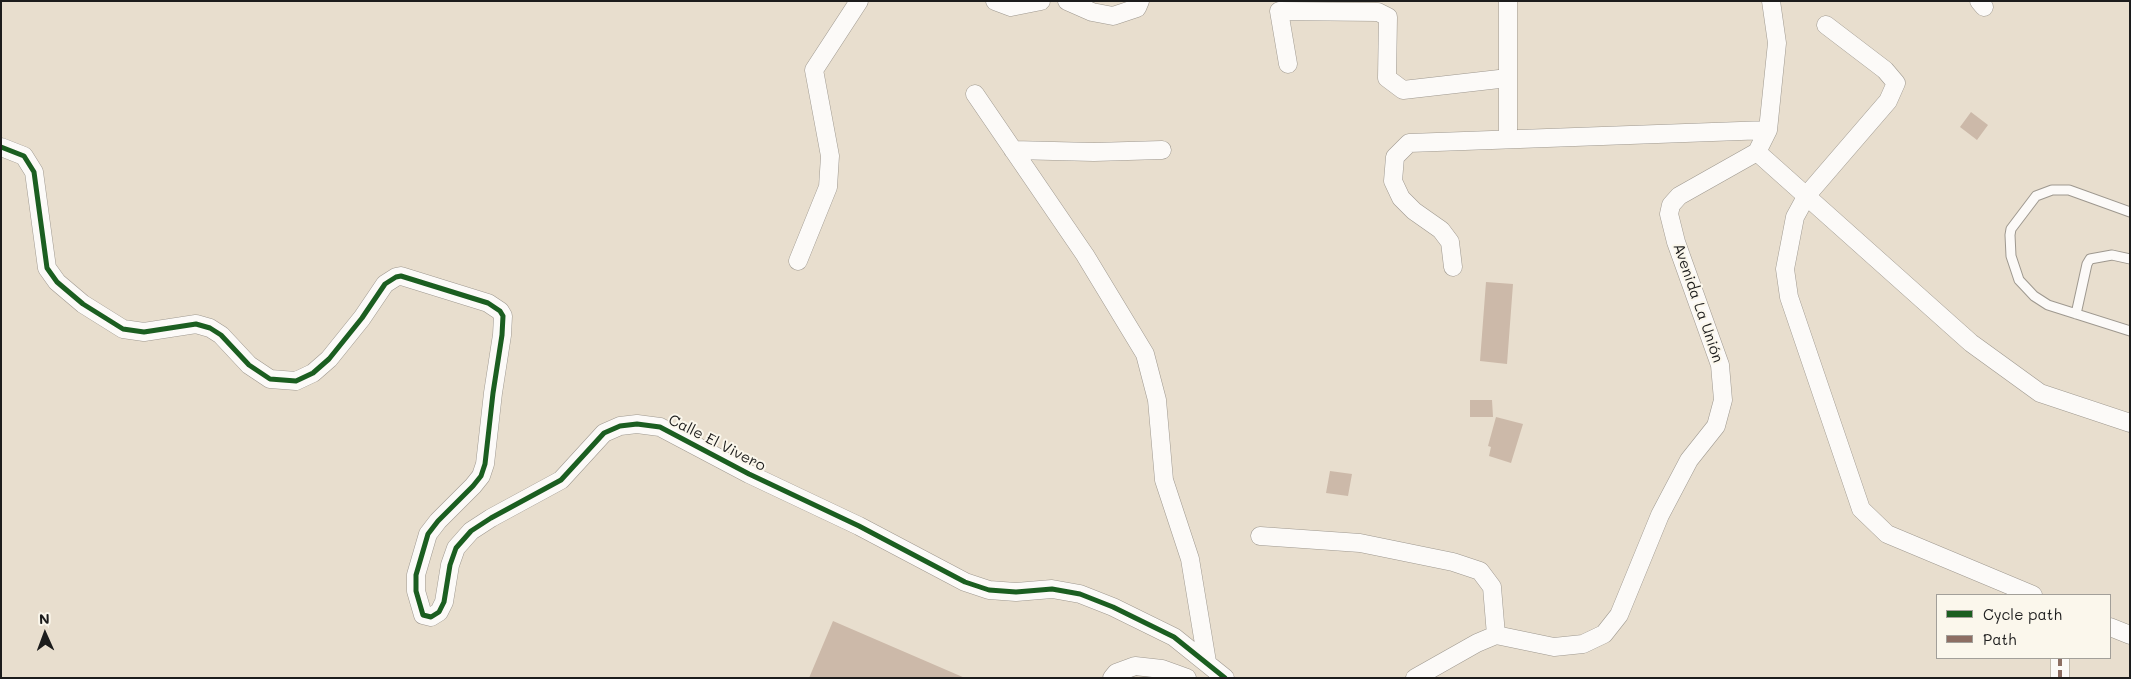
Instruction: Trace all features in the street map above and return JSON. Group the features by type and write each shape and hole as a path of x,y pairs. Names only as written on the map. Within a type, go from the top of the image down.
{"street":[{"path":"798,262 828,187 830,156 814,70 859,1"},
{"path":"995,1 1011,7 1041,1"},
{"path":"1067,1 1092,12 1113,16 1137,8 1140,1"},
{"path":"1508,1 1508,138"},
{"path":"1771,1 1777,43 1768,130 1757,152 1971,343 2040,393 2130,423"},
{"path":"1288,64 1279,11 1378,12 1388,17 1387,78 1403,90 1508,78"},
{"path":"1826,25 1885,70 1896,83 1888,101 1807,195 1795,216 1785,269 1789,297 1861,508 1887,534 2031,594"},
{"path":"975,94 1084,255 1145,354 1157,400 1164,480 1190,559 1207,662"},
{"path":"1453,267 1450,242 1441,230 1401,198 1393,181 1395,157 1409,143 1768,130"},
{"name":"Calle El Vivero","path":"1,147 24,156 34,172 47,268 57,282 83,304 123,329 144,332 196,324 210,328 221,335 249,365 270,379 296,381 313,373 329,359 386,284 396,276 488,303 500,310 503,316 502,335 492,393 485,464 481,476 473,486 438,521 428,534 416,575 416,591 424,614 431,617 439,612 444,602 450,565 456,548 471,531 561,480 604,433 620,426 637,424 660,427 749,474 859,526 965,582 990,590 1016,592 1052,589 1080,594 1113,607 1174,637 1225,678"},
{"path":"1013,150 1094,152 1162,150"},
{"name":"Avenida La Unión","path":"1496,635 1554,647 1583,644 1604,634 1620,615 1660,515 1689,460 1716,426 1722,400 1720,365 1676,242 1669,214 1671,205 1679,196 1757,152"},
{"path":"1260,536 1360,543 1453,562 1480,571 1492,586 1496,635 1477,643 1415,678"},
{"path":"2111,627 2130,635"},
{"path":"2060,659 2060,678"},
{"path":"1112,678 1116,673 1135,666 1162,669 1187,678"}],"lane":[{"path":"2130,212 2069,190 2052,190 2036,196 2011,229 2011,256 2019,280 2034,296 2048,306 2130,331"},
{"path":"2076,314 2087,264 2090,259 2112,256 2130,259"}],"building":[{"path":"1971,112 1988,125 1977,140 1960,127"},
{"path":"1486,282 1513,284 1507,364 1480,361"},
{"path":"1470,400 1492,400 1493,417 1470,417"},
{"path":"1496,417 1523,424 1511,463 1489,456 1491,447 1488,446"},
{"path":"1330,471 1352,474 1348,496 1326,493"},
{"path":"833,621 965,678 809,678"}],"marked path":[{"path":"2060,659 2060,678"}],"cycle path":[{"path":"1,147 24,156 34,172 47,268 57,282 83,304 123,329 144,332 196,324 210,328 221,335 249,365 270,379 296,381 313,373 329,359 362,318 385,284 396,277 401,276 488,303 500,311 503,316 502,335 485,464 481,476 473,486 438,521 428,534 416,575 416,591 423,615 431,617 439,612 444,602 450,565 456,548 471,531 561,480 604,433 620,426 637,424 660,427 749,474 859,526 965,582 989,590 1016,592 1052,589 1080,594 1113,607 1174,637 1225,678"}]}
